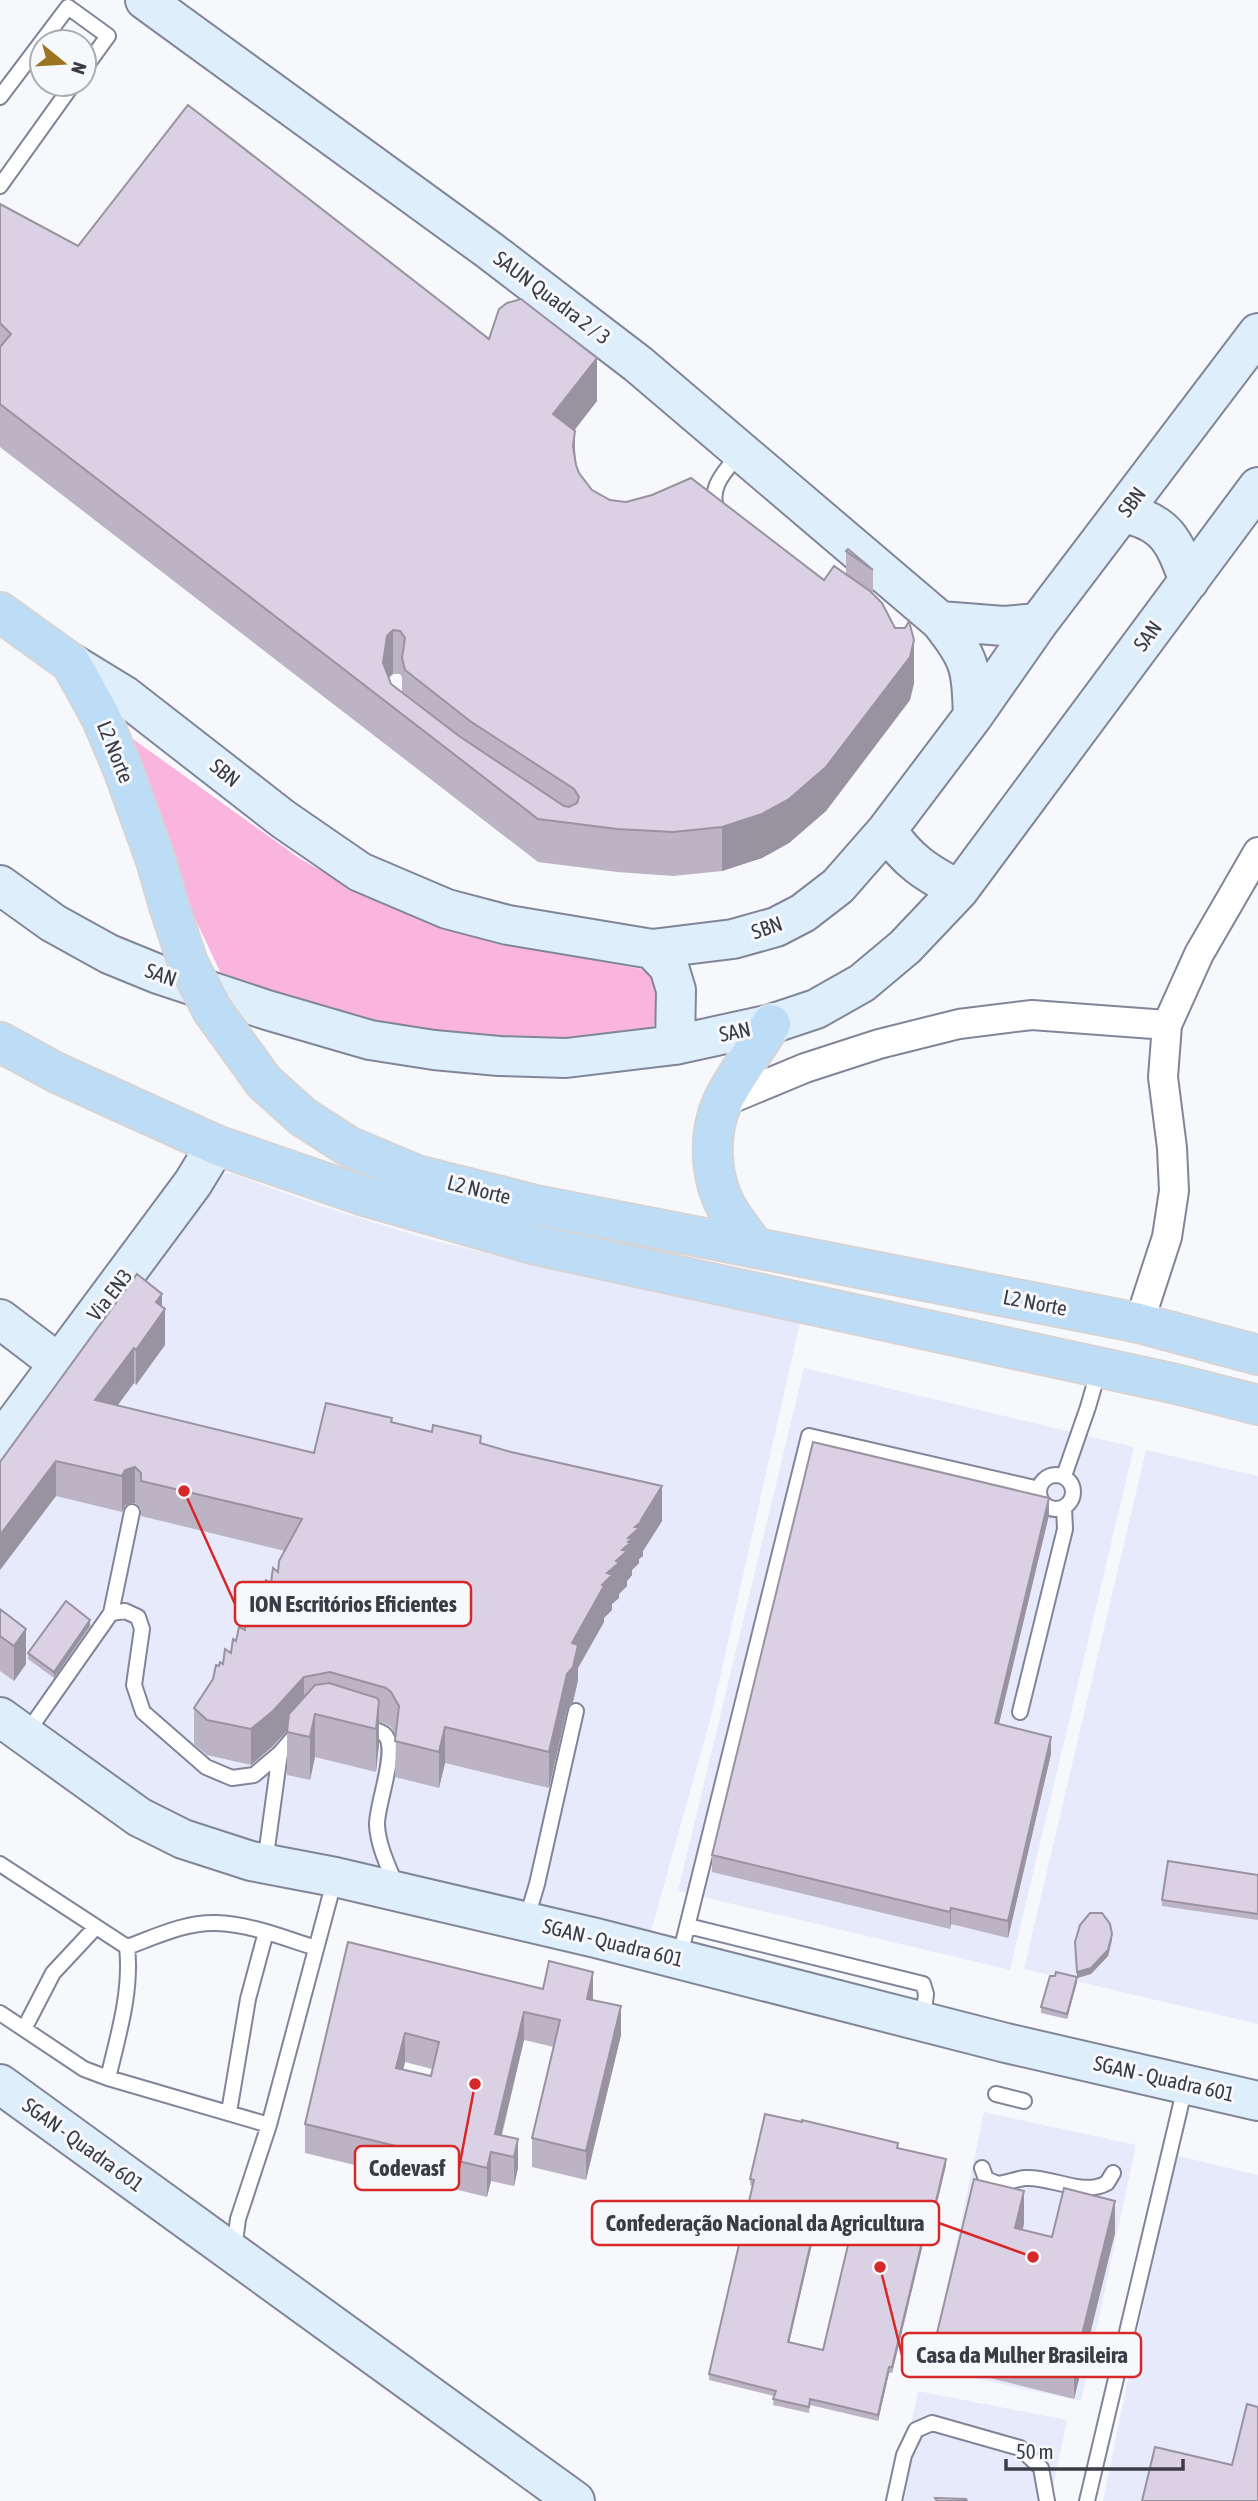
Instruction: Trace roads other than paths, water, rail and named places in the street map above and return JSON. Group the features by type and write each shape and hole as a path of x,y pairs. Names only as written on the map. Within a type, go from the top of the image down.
{"main road":[{"name":"L2 Norte","path":"0,612 71,663 102,717 156,861 188,964 212,1010 264,1082 303,1117 348,1146 417,1174 536,1205 1139,1323 1254,1353"},
{"path":"755,1248 727,1208 715,1181 715,1124 723,1102 771,1024"},
{"name":"L2 Norte","path":"0,1042 57,1073 216,1145 361,1195 536,1245 1099,1367 1258,1405"}],"street":[{"name":"SAUN Quadra 2 / 3","path":"145,0 500,258 638,364 940,621 967,659 972,675 973,716"},
{"name":"SBN","path":"71,663 125,696 283,819 360,872 447,909 508,925 652,949 733,939 776,927 803,914 838,886 887,830 973,716 1038,623 1258,333"},
{"name":"SAN","path":"0,885 53,923 109,954 158,975 370,1040 499,1056 566,1058 675,1045 771,1024 816,1009 862,983 905,947 959,890 1258,487"},
{"path":"1124,513 1143,518 1160,528 1174,542 1189,581"},
{"path":"940,621 1004,626 1038,623"},
{"path":"887,830 898,848 912,862 959,890"},
{"path":"1139,1323 1167,1237 1174,1191 1172,1148 1163,1077 1167,1025 1199,954 1258,852"},
{"path":"652,949 669,967 676,990 675,1045"},
{"path":"723,1102 806,1068 866,1048 959,1024 1032,1015 1167,1025"},
{"name":"Via EN3","path":"0,1443 193,1183 216,1145"},
{"path":"0,1319 58,1363"},
{"name":"SGAN - Quadra 601","path":"13,1726 139,1817 183,1839 265,1864 335,1877 526,1922 683,1943 923,2022 1258,2101"},
{"name":"SGAN - Quadra 601","path":"0,2084 575,2501"}],"lane":[{"path":"52,28 68,7 97,28"},
{"path":"98,29 108,36 98,50"},
{"path":"0,97 28,60"},
{"path":"0,186 64,98"},
{"path":"731,527 721,520 714,506 713,494 721,475 742,451"},
{"path":"1064,1476 1099,1367"},
{"path":"683,1943 809,1436 1039,1489"},
{"path":"1020,1712 1065,1529 1064,1508 1073,1496 1070,1481 1064,1476 1049,1476 1042,1481 1039,1489 1043,1503 1049,1508 1064,1508"},
{"path":"13,1726 111,1613 132,1512"},
{"path":"111,1613 125,1611 138,1617 142,1629 134,1685 143,1712 206,1767 232,1778 254,1776 280,1753 310,1719"},
{"path":"526,1922 576,1711"},
{"path":"351,1723 383,1733 389,1741 389,1757 376,1823 379,1841 398,1892"},
{"path":"265,1864 280,1753"},
{"path":"0,1864 127,1947 190,1926 216,1923 266,1932 316,1948"},
{"path":"234,2254 238,2219 269,2125 335,1877"},
{"path":"24,2029 53,1973 95,1928"},
{"path":"229,2112 248,1999 266,1932"},
{"path":"108,2078 130,1971 127,1947"},
{"path":"0,2013 84,2069 269,2125"},
{"path":"1087,2501 1186,2084"},
{"path":"996,2094 1024,2101"},
{"path":"982,2168 986,2179 998,2184 1036,2178 1090,2188 1107,2183 1113,2174"},
{"path":"894,2501 904,2455 916,2430 932,2423 1020,2448 1041,2468 1046,2501"}],"place":[{"name":"ION Escritórios Eficientes","path":"184,1491"},
{"name":"Codevasf","path":"475,2084"},
{"name":"Confederação Nacional da Agricultura","path":"1033,2257"},
{"name":"Casa da Mulher Brasileira","path":"880,2267"}]}
